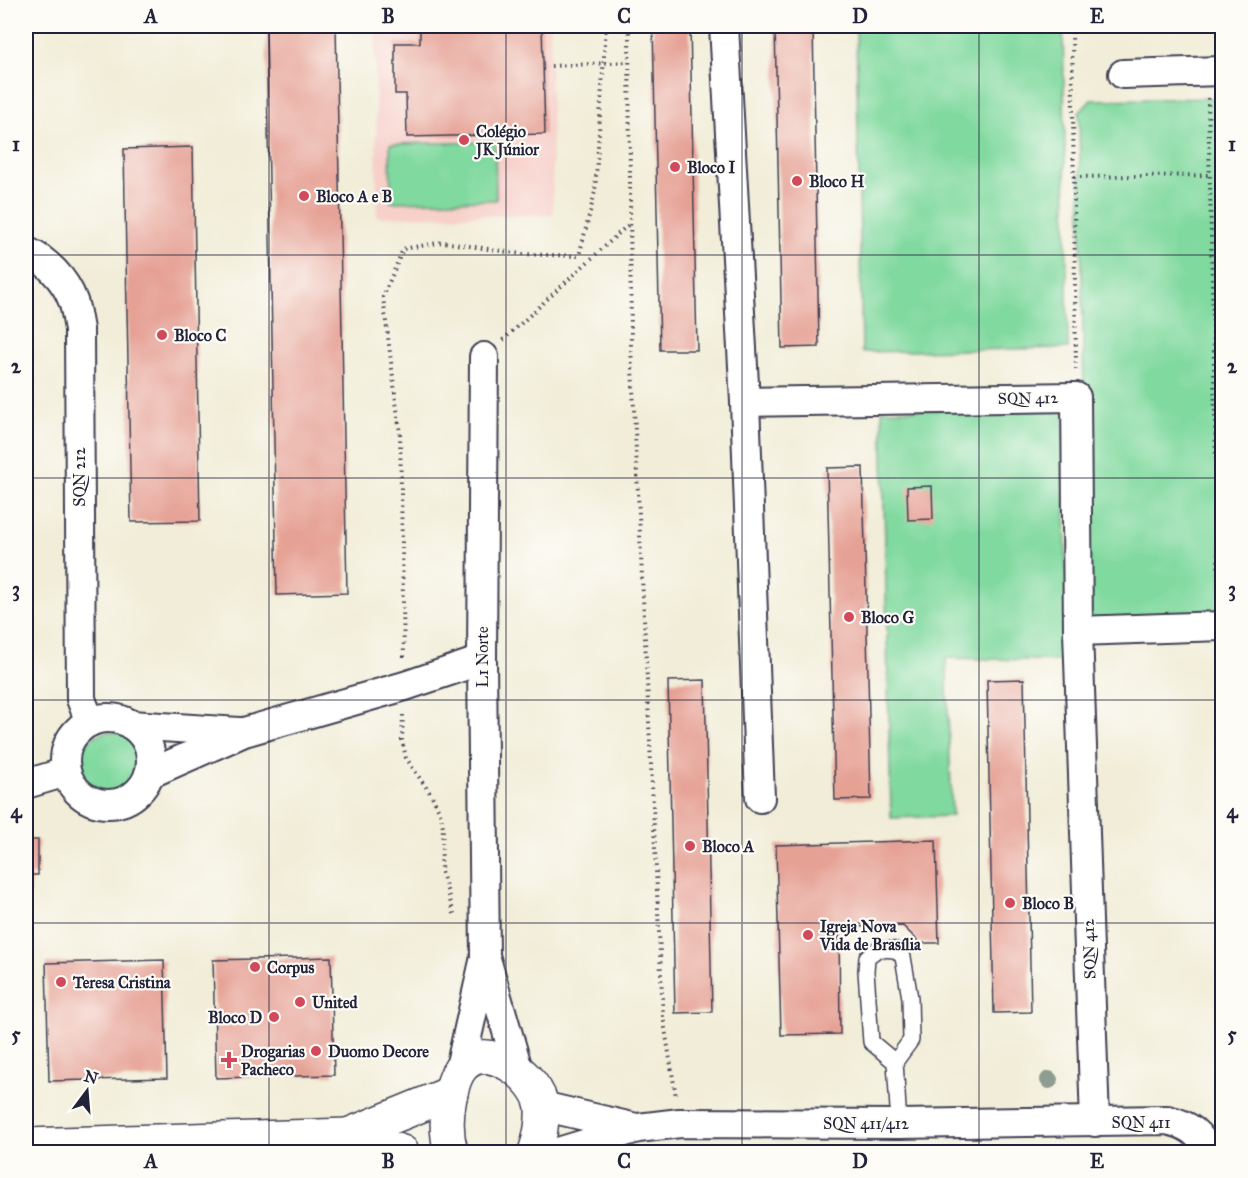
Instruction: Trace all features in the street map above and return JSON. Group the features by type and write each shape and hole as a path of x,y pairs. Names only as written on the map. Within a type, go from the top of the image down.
{"street":[{"path":"724,26 745,402 760,798"},
{"path":"1123,74 1215,71"},
{"name":"SQN 212","path":"26,251 38,256 59,276 73,301 79,329 81,699 90,722"},
{"name":"L1 Norte","path":"456,1081 485,957 482,660 484,357"},
{"name":"SQN 412","path":"745,402 1076,397 1078,631 1095,1122"},
{"path":"1078,631 1221,626"},
{"path":"149,774 244,732 405,686 482,660"},
{"path":"131,725 141,734 148,746 151,760 144,786 134,796 108,805 81,796 72,785 66,772 65,760 72,738 90,722 103,718 131,725 244,732"},
{"path":"26,784 66,772"},
{"name":"L1 Norte","path":"485,957 518,1070"},
{"path":"450,1152 447,1113 456,1081 468,1061 480,1057 497,1059 518,1070 537,1091 542,1106 542,1125 535,1152"},
{"path":"348,1135 456,1081"},
{"name":"SQN 411/412","path":"542,1106 638,1128"},
{"name":"SQN 411","path":"1095,1122 1167,1120 1181,1123 1193,1130 1208,1152"},
{"name":"SQN 411/412","path":"558,1152 638,1128 680,1123 1095,1122"},
{"path":"26,1145 348,1135 402,1152"}],"lane":[{"path":"895,1062 871,1042 867,957 878,949 896,950 903,957 910,998 910,1040 895,1062 899,1124"}],"path":[{"path":"456,920 441,870 443,827 441,815 432,796 406,758 402,740 405,686 400,433 383,297 403,249 443,242 521,254 579,256 595,192 606,26"},
{"path":"629,26 631,358 663,1016 680,1123"},
{"path":"1072,26 1076,397"},
{"path":"550,66 629,62"},
{"path":"1215,71 1210,175 1221,626"},
{"path":"1074,177 1210,175"},
{"path":"484,357 630,222"}],"shaded area":[{"name":"Colégio JK Júnior","path":"375,26 550,26 553,215 377,217"}],"green space":[{"path":"856,26 1063,26 1068,348 862,352"},
{"path":"1222,98 1222,616 1088,619 1079,113 1091,100"},
{"path":"495,142 496,200 391,202 390,144"},
{"path":"1064,409 1067,661 946,658 952,816 891,818 882,410"},
{"path":"104,732 116,732 127,737 135,745 140,762 138,774 127,787 116,792 104,792 93,787 85,779 80,768 80,756 85,745 93,737"}],"building":[{"name":"Bloco A e B","path":"266,26 336,26 347,593 277,595"},
{"path":"420,26 542,26 545,134 407,137 406,94 395,94 395,43 420,43"},
{"name":"Bloco I","path":"653,26 690,26 697,350 660,350"},
{"name":"Bloco H","path":"775,26 813,26 819,347 782,348"},
{"path":"26,116 28,116 29,150 26,150"},
{"name":"Bloco C","path":"193,147 200,521 131,522 124,149"},
{"name":"Bloco G","path":"863,467 871,799 835,800 827,468"},
{"path":"932,486 933,519 908,520 907,487"},
{"name":"Bloco B","path":"1024,679 1031,1012 994,1013 987,680"},
{"name":"Bloco A","path":"705,680 712,1012 675,1013 668,681"},
{"path":"26,821 29,821 29,840 38,840 38,875 31,875 31,894 26,894"},
{"name":"Igreja Nova Vida de Brasília","path":"936,840 939,943 920,943 903,926 839,927 840,1034 781,1035 776,845"},
{"name":"Bloco D","path":"331,957 334,1075 216,1078 213,960"},
{"path":"164,960 167,1078 49,1081 46,963"}],"place":[{"name":"Colégio JK Júnior","path":"464,140"},
{"name":"Bloco I","path":"675,167"},
{"name":"Bloco H","path":"797,181"},
{"name":"Bloco A e B","path":"304,196"},
{"name":"Bloco C","path":"162,335"},
{"name":"Bloco G","path":"849,617"},
{"name":"Bloco A","path":"690,846"},
{"name":"Bloco B","path":"1010,903"},
{"name":"Igreja Nova Vida de Brasília","path":"808,935"},
{"name":"Corpus","path":"255,967"},
{"name":"Teresa Cristina","path":"61,982"},
{"name":"United","path":"300,1002"},
{"name":"Bloco D","path":"274,1017"},
{"name":"Duomo Decore","path":"316,1051"},
{"name":"Drogarias Pacheco","path":"229,1060"}]}
